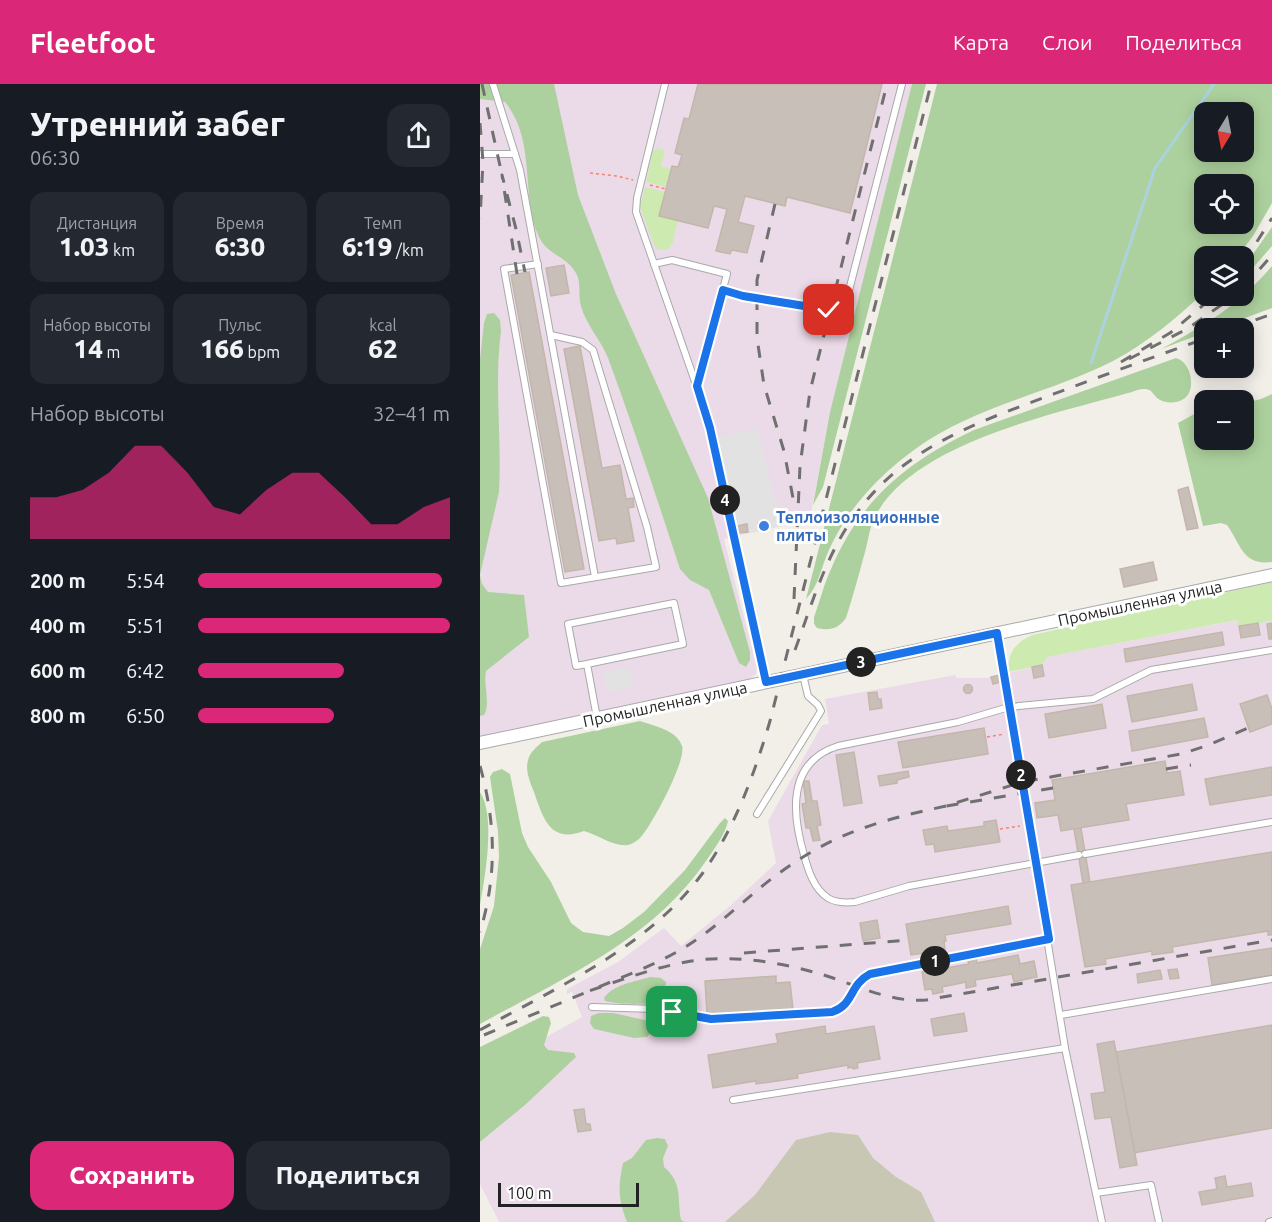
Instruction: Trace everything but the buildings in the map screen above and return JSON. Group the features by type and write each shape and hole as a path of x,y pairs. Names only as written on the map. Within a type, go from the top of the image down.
{"street":[{"name":"Промышленная улица","path":"480,743 1272,575"}],"lane":[{"path":"492,84 523,182 595,577"},
{"path":"665,84 640,182 636,212 710,428 766,682"},
{"path":"723,290 743,296 832,310 839,310 845,306 902,84"},
{"path":"480,154 515,154"},
{"path":"654,264 672,260 727,274 697,386"},
{"path":"538,264 504,269 561,582 656,567 647,527 593,350 582,342 551,335"},
{"path":"674,603 683,644 587,664 576,666 568,624 674,603"},
{"path":"997,633 1049,939 1065,1048 1102,1222"},
{"path":"1272,650 1151,670 1093,699 1010,707 958,722 829,749 812,762 798,783 795,807 797,829 813,880 826,897 835,902 855,902 909,886 1272,822"},
{"path":"587,664 597,718"},
{"path":"757,814 821,711 808,696 803,674"},
{"path":"592,1007 655,1009 711,1019 832,1012 844,1006 858,982 870,974 1049,939"},
{"path":"1060,1015 1272,979"},
{"path":"733,1100 1065,1048"},
{"path":"1096,1193 1151,1185 1158,1222"}],"path":[{"path":"590,173 618,176 666,189"},
{"path":"987,737 1014,733"},
{"path":"1000,829 1029,824"}],"shaded area":[{"path":"480,84 912,84 830,412 810,519 800,524 792,523 724,539 757,668 756,674 750,679 480,738"},
{"path":"757,428 782,526 750,533 747,522 736,524 718,437"},
{"path":"1238,620 1239,626 1272,621 1272,1222 499,1222 480,1184 480,1074 582,1017 572,992 567,994 567,989 618,962 664,928 681,946 731,905 776,863 768,821 822,725 829,724 825,699 955,675 957,678 987,678 1042,665 1046,657"},
{"path":"629,666 634,686 608,692 603,672"},
{"path":"830,1132 858,1135 873,1158 896,1177 921,1192 935,1222 725,1222 755,1195 796,1140"}],"green space":[{"path":"480,84 554,84 578,195 616,294 708,498 750,652 750,660 746,667 739,663 709,590 690,580 680,569 608,358 583,313 577,275 569,264 547,248 539,237 533,221 525,151 515,117 505,102 480,99"},
{"path":"912,84 926,84 823,487 813,505 830,412"},
{"path":"937,84 1272,84 1272,203 1253,236 1246,246 1194,246 1194,301 1161,330 1126,354 1063,383 961,422 937,435 901,460 876,483 845,521 836,535 806,599"},
{"path":"658,148 665,152 661,166 671,169 666,187 646,182 653,151"},
{"path":"645,187 665,192 678,220 669,249 658,250 654,245 640,207"},
{"path":"1272,227 1272,246 1254,267 1254,253"},
{"path":"1272,266 1272,308 1245,318 1213,318 1230,306 1254,306 1254,285"},
{"path":"494,313 500,320 501,331 498,371 499,492 480,575 480,359 484,323 487,314"},
{"path":"1193,331 1194,337 1161,349"},
{"path":"1176,358 1185,364 1191,382 1189,394 1182,400 1167,402 1157,398 1149,390 1139,390 1065,410 987,436 950,452 917,471 891,494 873,521 846,618 840,625 830,629 817,628 814,624 814,617 826,581 843,544 872,503 907,469 974,430"},
{"path":"1272,394 1272,562 1254,561 1248,557 1227,525 1221,523 1203,526 1178,423 1194,414 1194,450 1254,450 1254,401"},
{"path":"480,575 482,584 488,592 524,595 529,637 486,671 487,705 484,715 480,716"},
{"path":"1272,582 1272,621 1239,626 1237,620 1047,657 1042,665 1009,672 1009,659 1013,649 1032,635"},
{"path":"640,721 670,732 682,746 682,754 674,778 659,808 640,838 628,845 623,845 612,843 584,831 563,834 556,831 545,819 530,780 527,764 532,752 542,742"},
{"path":"502,769 510,774 522,833 528,847 551,882 571,923 583,932 609,936 644,912 685,870 720,823 725,818 728,821 722,837 706,861 684,889 659,913 604,955 480,1024 480,949 494,906 499,857 498,832 490,777 493,772"},
{"path":"480,792 487,816 488,847 480,905"},
{"path":"650,977 661,978 666,982 664,994 659,1000 641,1004 605,1001 604,998 613,990"},
{"path":"599,1013 613,1013 654,1022 655,1028 647,1037 634,1038 594,1029 590,1023 591,1016"},
{"path":"543,1016 549,1017 551,1023 544,1045 548,1050 574,1053 576,1057 525,1105 480,1142 480,1047"},
{"path":"665,1139 668,1146 663,1158 664,1167 677,1185 681,1220 685,1222 627,1222 620,1193 623,1163 632,1158 646,1140"}],"waterway":[{"path":"1091,363 1155,168 1214,84"}],"railway":[{"path":"482,84 502,175"},
{"path":"794,599 800,466 810,391 887,84"},
{"path":"480,1030 600,963 656,923 702,874 734,820 770,721 931,84"},
{"path":"480,123 483,162 480,219"},
{"path":"517,274 502,175 525,272"},
{"path":"775,204 757,280 757,338 764,385 784,451 793,498"},
{"path":"1254,246 1272,218"},
{"path":"1254,276 1272,255"},
{"path":"1121,362 1170,333 1202,306"},
{"path":"1129,359 1187,329 1220,306"},
{"path":"1254,320 1272,314"},
{"path":"795,650 828,562 845,529 875,491 896,471 919,454 970,427 1194,343"},
{"path":"1053,788 946,806 1022,782 1181,754 1248,728"},
{"path":"1166,769 1191,765"},
{"path":"480,766 492,829 492,870 486,911 480,932"},
{"path":"946,806 879,823 818,848 778,874 715,926 681,950 589,991 674,965 702,960 735,959 768,962 801,969 884,995 926,1000 1272,940"},
{"path":"744,953 909,940"},
{"path":"484,1035 589,991"}],"place":[{"name":"Теплоизоляционные плиты","path":"764,526"}],"route":[{"path":"672,1012 711,1019 832,1012 844,1006 858,982 870,974 1049,939 997,633 766,682 710,428 697,386 723,290 743,296 829,310"}]}
